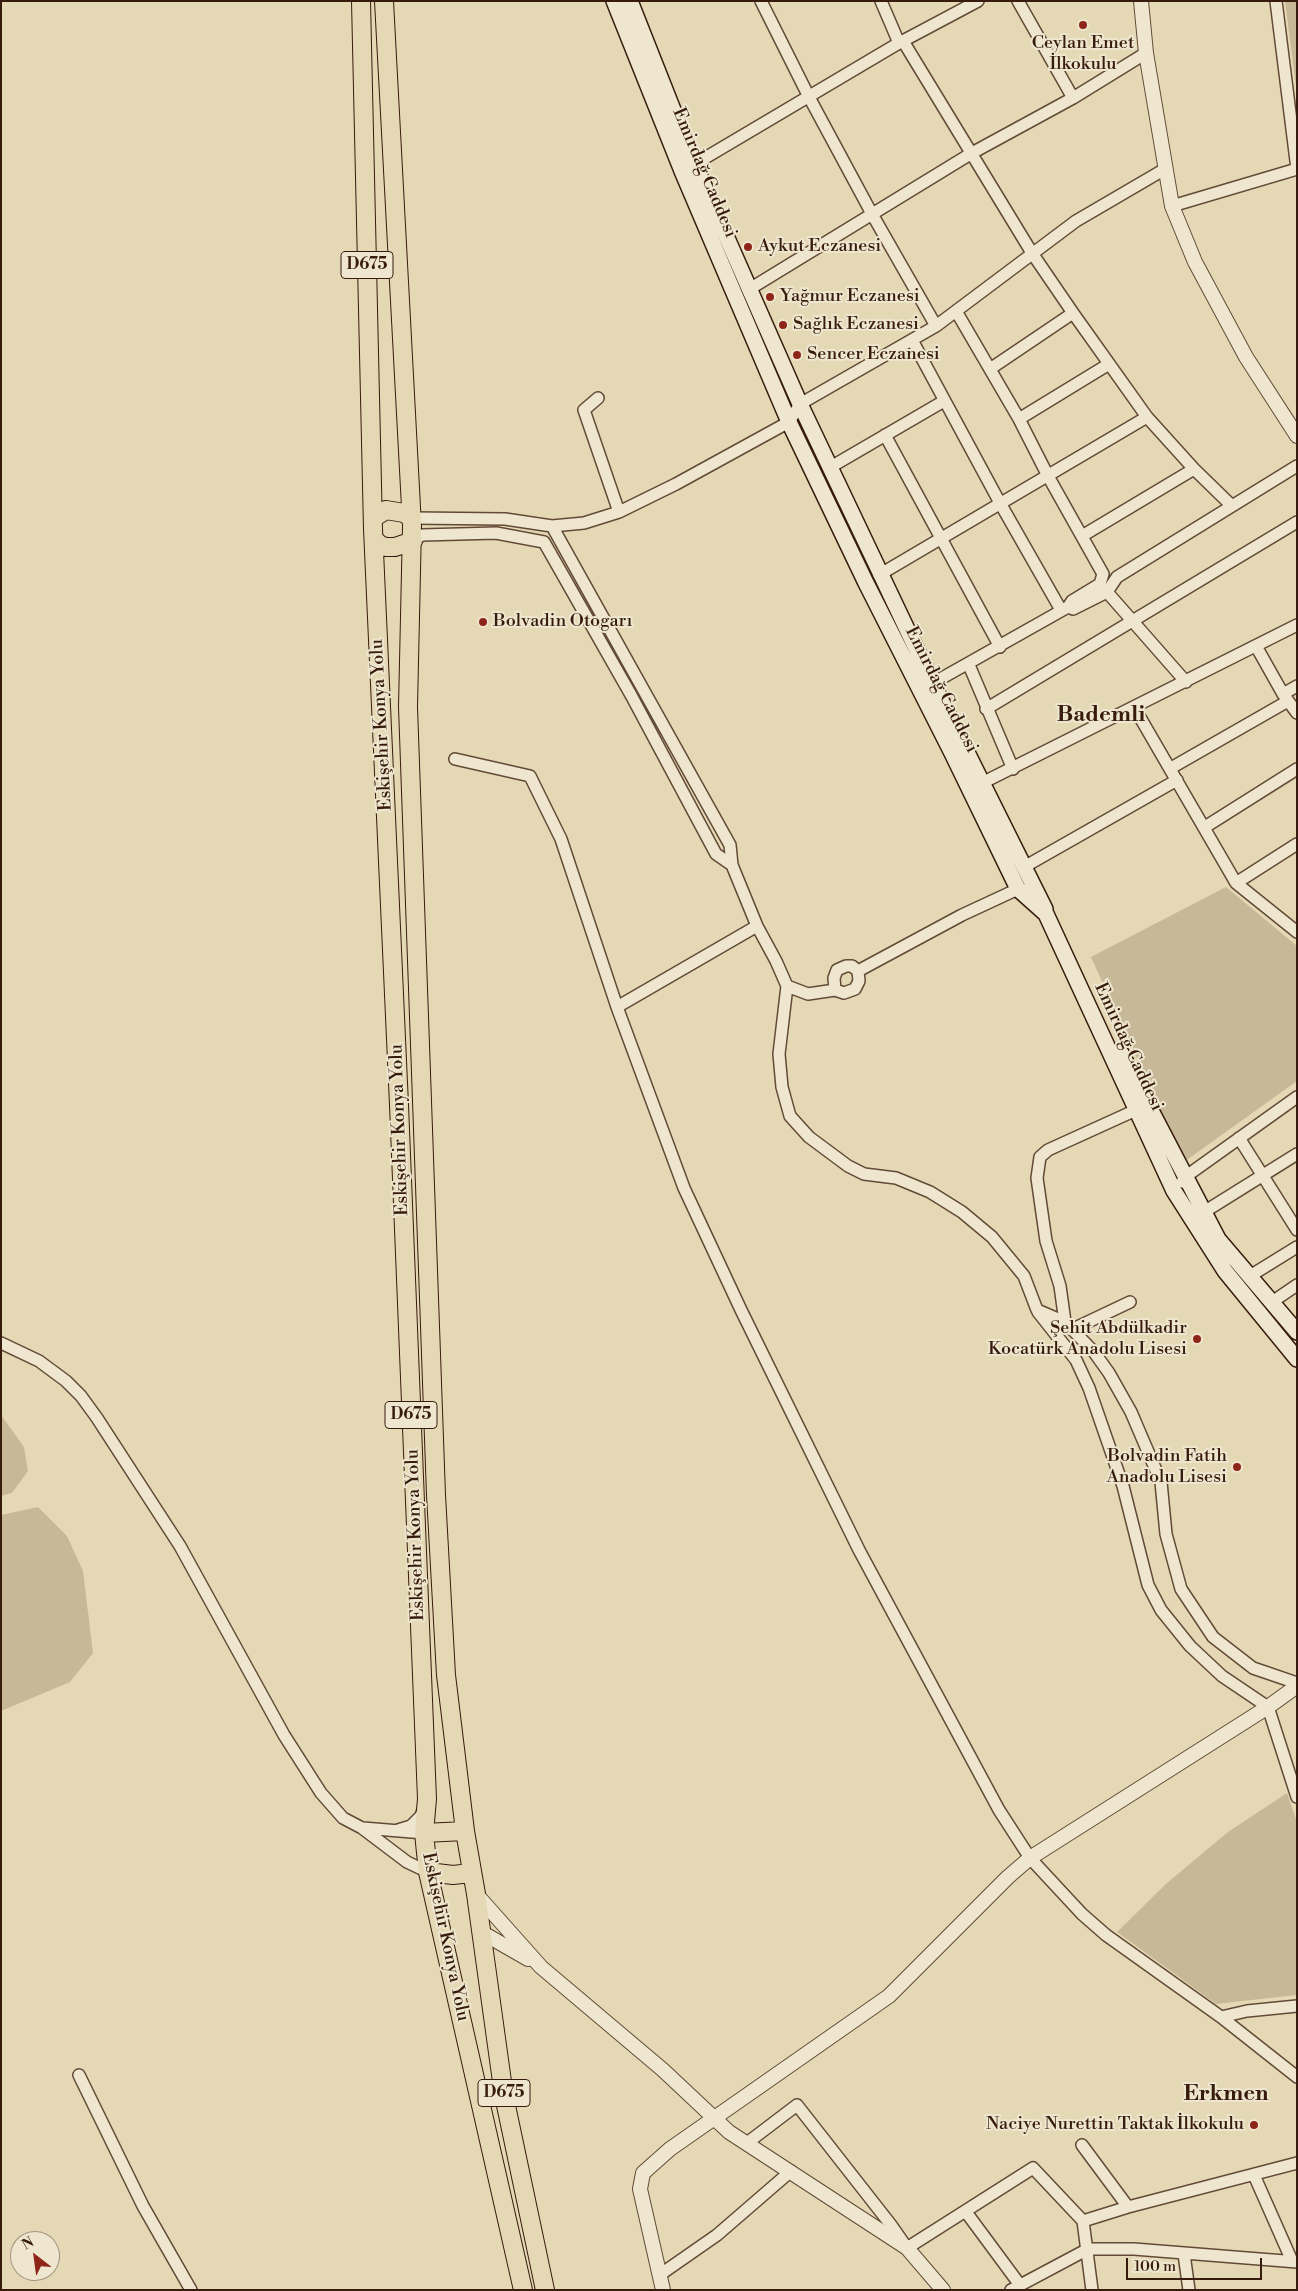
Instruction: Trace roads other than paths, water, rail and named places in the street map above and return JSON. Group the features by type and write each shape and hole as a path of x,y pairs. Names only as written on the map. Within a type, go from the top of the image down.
{"highway":[{"name":"D675","path":"361,1 373,529"},
{"name":"D675","path":"384,1 413,541 408,708 436,1495 446,1675 464,1831 470,1873 476,1894 504,2096 545,2290"},
{"path":"412,518 404,513 386,510 373,529 380,545 386,547 395,547 413,541"},
{"name":"Eskişehir Konya Yolu","path":"373,529 399,1095 427,1799 424,1833 428,1872 523,2290"},
{"path":"424,1833 464,1831"},
{"path":"428,1872 453,1875 470,1873"}],"main road":[{"name":"Emirdağ Caddesi","path":"614,1 688,167 748,290 880,575 926,687 1018,889 1046,914 1174,1191 1225,1271 1297,1359"},
{"name":"Emirdağ Caddesi","path":"630,1 688,167 789,422 866,583 982,783 1218,1238 1297,1332"}],"street":[{"path":"761,1 872,214 936,326"},
{"path":"881,1 901,42 972,153 1032,253 1073,313 1147,417 1194,469 1232,506"},
{"path":"688,167 901,42 978,1"},
{"path":"1018,1 1073,98"},
{"path":"1142,1 1146,54 1172,206 1195,262 1246,357 1297,436"},
{"path":"1172,206 1297,169 1276,1"},
{"path":"748,290 972,153 1073,98 1146,54"},
{"path":"412,518 505,519 552,526 584,523 619,512 676,484 789,422 800,404 936,326 1076,221 1165,169"},
{"path":"926,687 1000,647 1064,608 1100,584 1104,574 1048,476 1019,419 956,310"},
{"path":"990,369 1073,313"},
{"path":"912,340 1000,503 1064,608"},
{"path":"1019,419 1109,364"},
{"path":"598,398 584,410 619,512"},
{"path":"829,468 944,401"},
{"path":"880,575 1147,417"},
{"path":"885,435 1000,647"},
{"path":"1064,608 1073,609 1108,592 1117,577 1297,466"},
{"path":"1082,536 1194,469"},
{"path":"986,709 1297,522"},
{"path":"544,542 552,526"},
{"path":"552,526 730,845 732,865 757,926 787,986 779,1054 782,1087 790,1116 809,1137 848,1166 864,1174 896,1178 909,1182 962,1212 992,1237 1024,1276 1037,1310 1076,1360 1089,1388 1123,1486 1148,1585 1161,1610 1190,1646 1222,1676 1268,1707 1297,1797"},
{"path":"413,541 422,535 496,533 544,542 631,695 716,854 732,865"},
{"path":"1108,592 1186,682"},
{"path":"982,783 1297,625"},
{"path":"1256,646 1285,698 1297,713"},
{"path":"968,665 1013,769"},
{"path":"1170,768 1285,698 1297,686"},
{"path":"1134,707 1236,883 1294,926"},
{"path":"455,759 530,776 562,839 617,1007 684,1188 741,1310 859,1550 999,1810 1030,1858 1082,1914 1106,1935 1221,2017 1297,2077"},
{"path":"1205,827 1297,769"},
{"path":"1024,867 1177,780"},
{"path":"1236,883 1297,844"},
{"path":"858,970 962,915 1018,889"},
{"path":"617,1007 757,926"},
{"path":"835,990 834,978 837,970 846,966 852,966 858,970"},
{"path":"787,986 808,994 835,990 844,993 855,989 859,981 858,970"},
{"path":"1174,1191 1186,1177 1297,1097"},
{"path":"1069,1326 1060,1286 1046,1241 1038,1178 1040,1157 1048,1150 1136,1110"},
{"path":"1239,1138 1297,1230"},
{"path":"1204,1212 1297,1154"},
{"path":"1250,1276 1297,1247"},
{"path":"1272,1302 1297,1285"},
{"path":"1069,1326 1130,1302"},
{"path":"1037,1310 1069,1326 1094,1352 1109,1373 1131,1412 1161,1482 1166,1534 1181,1588 1213,1637 1252,1668 1297,1684"},
{"path":"1,1343 39,1361 66,1381 97,1418 180,1546 284,1735 321,1793 343,1818 362,1828 407,1862 428,1872"},
{"path":"663,2290 661,2274 640,2189 643,2173 670,2149 889,1996 1008,1877 1030,1858 1268,1707 1297,1684"},
{"path":"394,1832 411,1826 421,1816 427,1799"},
{"path":"362,1828 424,1833"},
{"path":"476,1894 539,1966 663,2070 729,2132 907,2248"},
{"path":"481,1932 539,1966"},
{"path":"1221,2017 1246,2011 1297,2006"},
{"path":"79,2075 143,2206 191,2290"},
{"path":"746,2143 797,2105 891,2224 907,2248 943,2290"},
{"path":"1082,2146 1128,2207"},
{"path":"1084,2221 1128,2207 1297,2163"},
{"path":"907,2248 1033,2168 1084,2221 1092,2290"},
{"path":"661,2274 717,2235 791,2171"},
{"path":"966,2212 1015,2287 1088,2249 1134,2249 1294,2261 1254,2175"},
{"path":"1184,2254 1190,2290"}],"place":[{"name":"Ceylan Emet İlkokulu","path":"1083,25"},
{"name":"Aykut Eczanesi","path":"748,247"},
{"name":"Yağmur Eczanesi","path":"770,297"},
{"name":"Sağlık Eczanesi","path":"783,325"},
{"name":"Sencer Eczanesi","path":"797,355"},
{"name":"Bolvadin Otogarı","path":"483,622"},
{"name":"Şehit Abdülkadir Kocatürk Anadolu Lisesi","path":"1197,1339"},
{"name":"Bolvadin Fatih Anadolu Lisesi","path":"1237,1467"},
{"name":"Naciye Nurettin Taktak İlkokulu","path":"1254,2125"}],"district":[{"name":"Bademli","path":"1101,716"},
{"name":"Erkmen","path":"1226,2095"}]}
